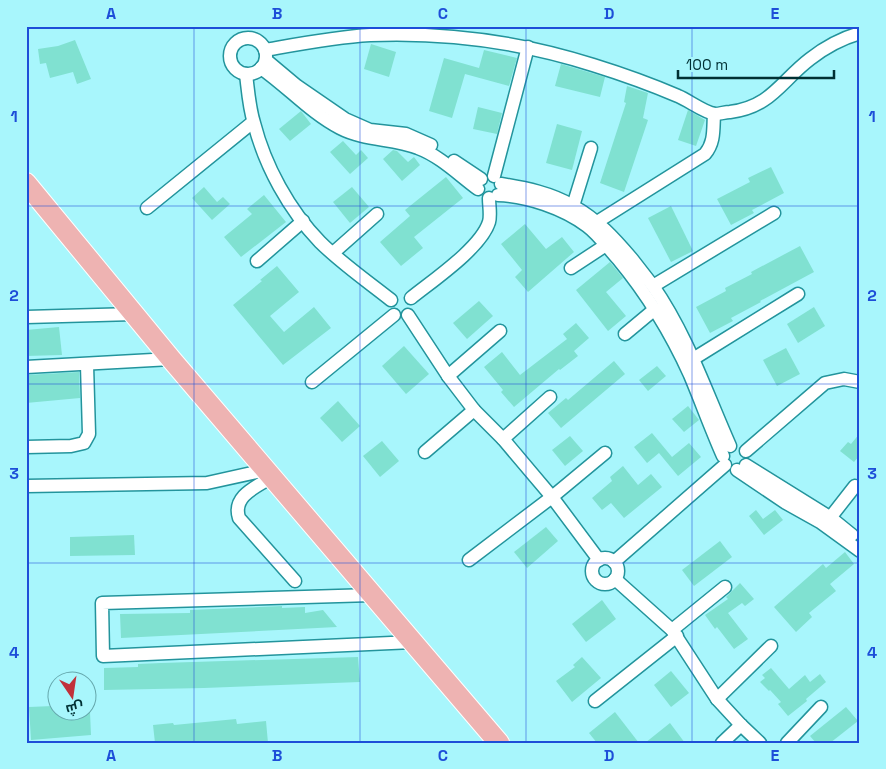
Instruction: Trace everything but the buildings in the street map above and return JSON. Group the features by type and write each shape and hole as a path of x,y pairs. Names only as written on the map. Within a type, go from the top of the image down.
{"main road":[{"path":"26,183 171,359 498,743"}],"street":[{"path":"480,184 417,148 355,135 339,128 319,115 264,59 258,41 247,38 236,42 233,47 230,58 235,69 246,74 252,74 264,59 359,36 472,38 528,47 570,57 679,96 714,114 751,107 764,101 810,58 846,37 860,33"},
{"path":"411,298 473,246 484,234 489,221 528,47"},
{"path":"246,74 253,122 259,142 281,189 319,241 391,300"},
{"path":"597,222 705,154 711,147 713,140 714,114"},
{"path":"147,208 253,122"},
{"path":"573,206 591,148"},
{"path":"732,461 693,359 653,286 623,248 597,222 573,206 544,193 496,188 481,194 480,184 484,176 496,188 555,209 587,226 606,245 655,309 732,461 860,541"},
{"path":"333,254 377,214"},
{"path":"653,286 774,214"},
{"path":"257,261 303,221"},
{"path":"570,268 606,245"},
{"path":"399,294 411,298 413,305 408,315 400,317 394,315 389,306 391,300 399,294"},
{"path":"693,359 798,294"},
{"path":"625,334 655,309"},
{"path":"26,317 134,314"},
{"path":"312,382 394,315"},
{"path":"408,315 448,376 474,410 503,439 552,497 599,560"},
{"path":"448,376 500,331"},
{"path":"26,367 171,359"},
{"path":"26,447 71,446 84,443 89,434 87,365"},
{"path":"614,562 732,461 748,458 746,451 825,383 844,379 860,382"},
{"path":"503,439 550,397"},
{"path":"425,452 474,410"},
{"path":"469,560 606,454"},
{"path":"26,486 207,483 269,473"},
{"path":"269,473 242,496 238,504 238,514 239,518 295,581"},
{"path":"827,521 855,486"},
{"path":"827,521 860,551"},
{"path":"607,559 614,562 618,570 612,582 605,584 594,578 593,566 599,560 607,559"},
{"path":"615,578 674,633 717,699 760,743"},
{"path":"595,701 725,587"},
{"path":"372,594 102,603 103,656 413,642"},
{"path":"717,699 771,646"},
{"path":"787,743 821,706"},
{"path":"722,743 741,725"}]}
